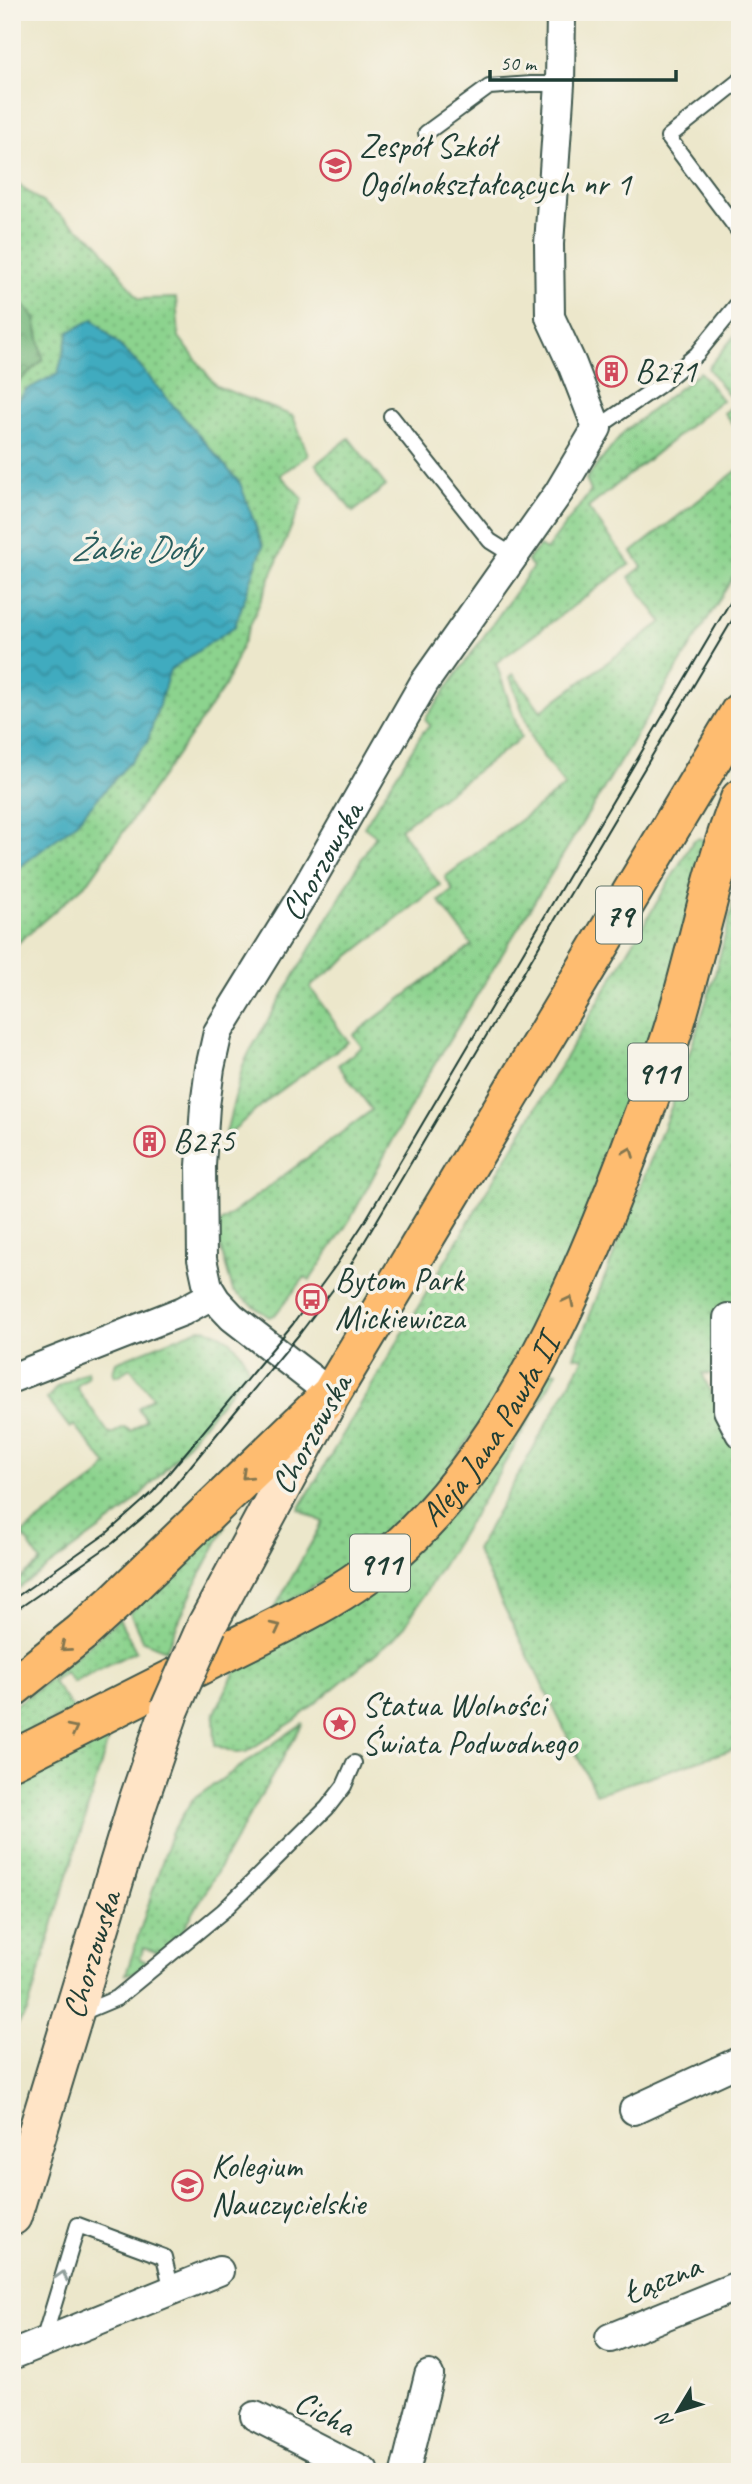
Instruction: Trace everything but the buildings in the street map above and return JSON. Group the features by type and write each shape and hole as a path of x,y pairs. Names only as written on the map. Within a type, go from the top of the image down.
{"main road":[{"name":"Chorzowska","path":"12,2216 141,1793 170,1709 207,1625 331,1394 740,712"},
{"name":"Aleja Jana Pawła II","path":"12,1760 336,1594 396,1550 425,1524 451,1493 502,1420 541,1355 573,1293 599,1233 675,1025 740,799"},
{"path":"12,1688 115,1602 331,1394"}],"street":[{"path":"561,12 560,84 548,244 551,317 597,428"},
{"name":"Chorzowska","path":"212,1295 202,1259 201,1166 208,1081 218,1032 302,896 424,683 559,492 597,428"},
{"path":"12,1378 183,1311 212,1295 253,1335 331,1394"},
{"path":"734,1324 728,1410 740,1433"},
{"path":"635,2110 740,2062"},
{"path":"12,2355 219,2271"},
{"name":"Łączna","path":"610,2338 740,2286"},
{"path":"405,2472 429,2375"},
{"name":"Cicha","path":"255,2416 364,2472"}],"lane":[{"path":"740,80 668,137 740,233"},
{"path":"426,133 489,87 531,83 560,84"},
{"path":"597,428 660,386 697,354 740,301"},
{"path":"391,416 490,541 514,556"},
{"path":"72,2017 117,1998 223,1911 327,1808 344,1786 354,1763"},
{"path":"43,2341 78,2225 164,2257 172,2291"}],"green space":[{"name":"Żabie Doły","path":"12,177 20,186 97,242 139,299 176,298 179,337 216,386 293,416 308,455 280,475 303,499 225,686 89,881 12,948 12,388 43,359 35,318 12,291"},
{"path":"12,291 35,318 43,360 12,388"},
{"path":"740,329 740,434 724,413 735,404 708,368"},
{"path":"700,372 722,400 588,508 630,564 496,663 521,738 400,829 440,885 310,987 348,1042 269,1099 225,1137 243,1065 376,836 364,827 423,732 430,726 425,719 533,567 527,560 540,546 546,550 591,491 586,479 624,432"},
{"path":"349,438 386,486 353,512 316,464"},
{"path":"740,468 740,566 425,1080 351,1218 310,1280 305,1277 275,1315 269,1317 233,1291 219,1242 218,1224 372,1110 338,1065 362,1047 353,1035 472,945 439,901 453,890 445,877 565,786 534,744 510,677 513,674 541,711 662,622 629,577 642,567 632,552"},
{"path":"700,838 706,842 669,995 563,1281 509,1379 437,1487 381,1545 273,1611 323,1522 299,1509 689,848 694,840"},
{"path":"740,878 740,1377 702,1373 740,1457 740,1747 596,1794 476,1550 584,1358 574,1356 674,1100 714,978"},
{"path":"199,1329 216,1332 231,1341 242,1354 248,1370 172,1462 125,1511 12,1593 12,1585 41,1562 22,1534 97,1477 107,1465 74,1425 70,1428 47,1399 57,1387 87,1371 88,1377 76,1387 110,1435 124,1427 131,1431 146,1420 138,1408 153,1397 130,1368 115,1376 113,1372 116,1362"},
{"path":"550,1370 557,1372 495,1480 405,1626 294,1721 246,1752 236,1753 215,1745 214,1715 239,1663 293,1635"},
{"path":"224,1521 225,1527 166,1650 143,1641 130,1613"},
{"path":"119,1619 136,1651 73,1682 65,1672 52,1681 74,1710 12,1741 12,1707 39,1688"},
{"path":"303,1723 177,1941 165,1955 144,1948 140,1959 152,1964 138,1972 126,1974 171,1834 192,1800"},
{"path":"112,1727 27,2012 15,2029 12,2020 12,1777"}],"water":[{"name":"Żabie Doły","path":"93,319 136,362 240,483 263,546 235,626 170,670 147,743 74,825 12,873 12,407 26,390 58,373 69,332"}],"tram line":[{"path":"12,1600 107,1533 153,1492 293,1324 336,1265 365,1221 740,585"},
{"path":"12,1613 113,1543 161,1502 301,1332 347,1271 740,607"}],"place":[{"name":"Zespół Szkół Ogólnokształcących nr 1","path":"336,165"},
{"name":"B271","path":"612,371"},
{"name":"B275","path":"150,1141"},
{"name":"Bytom Park Mickiewicza","path":"312,1299"},
{"name":"Statua Wolności Świata Podwodnego","path":"339,1724"},
{"name":"Kolegium Nauczycielskie","path":"188,2185"}]}
